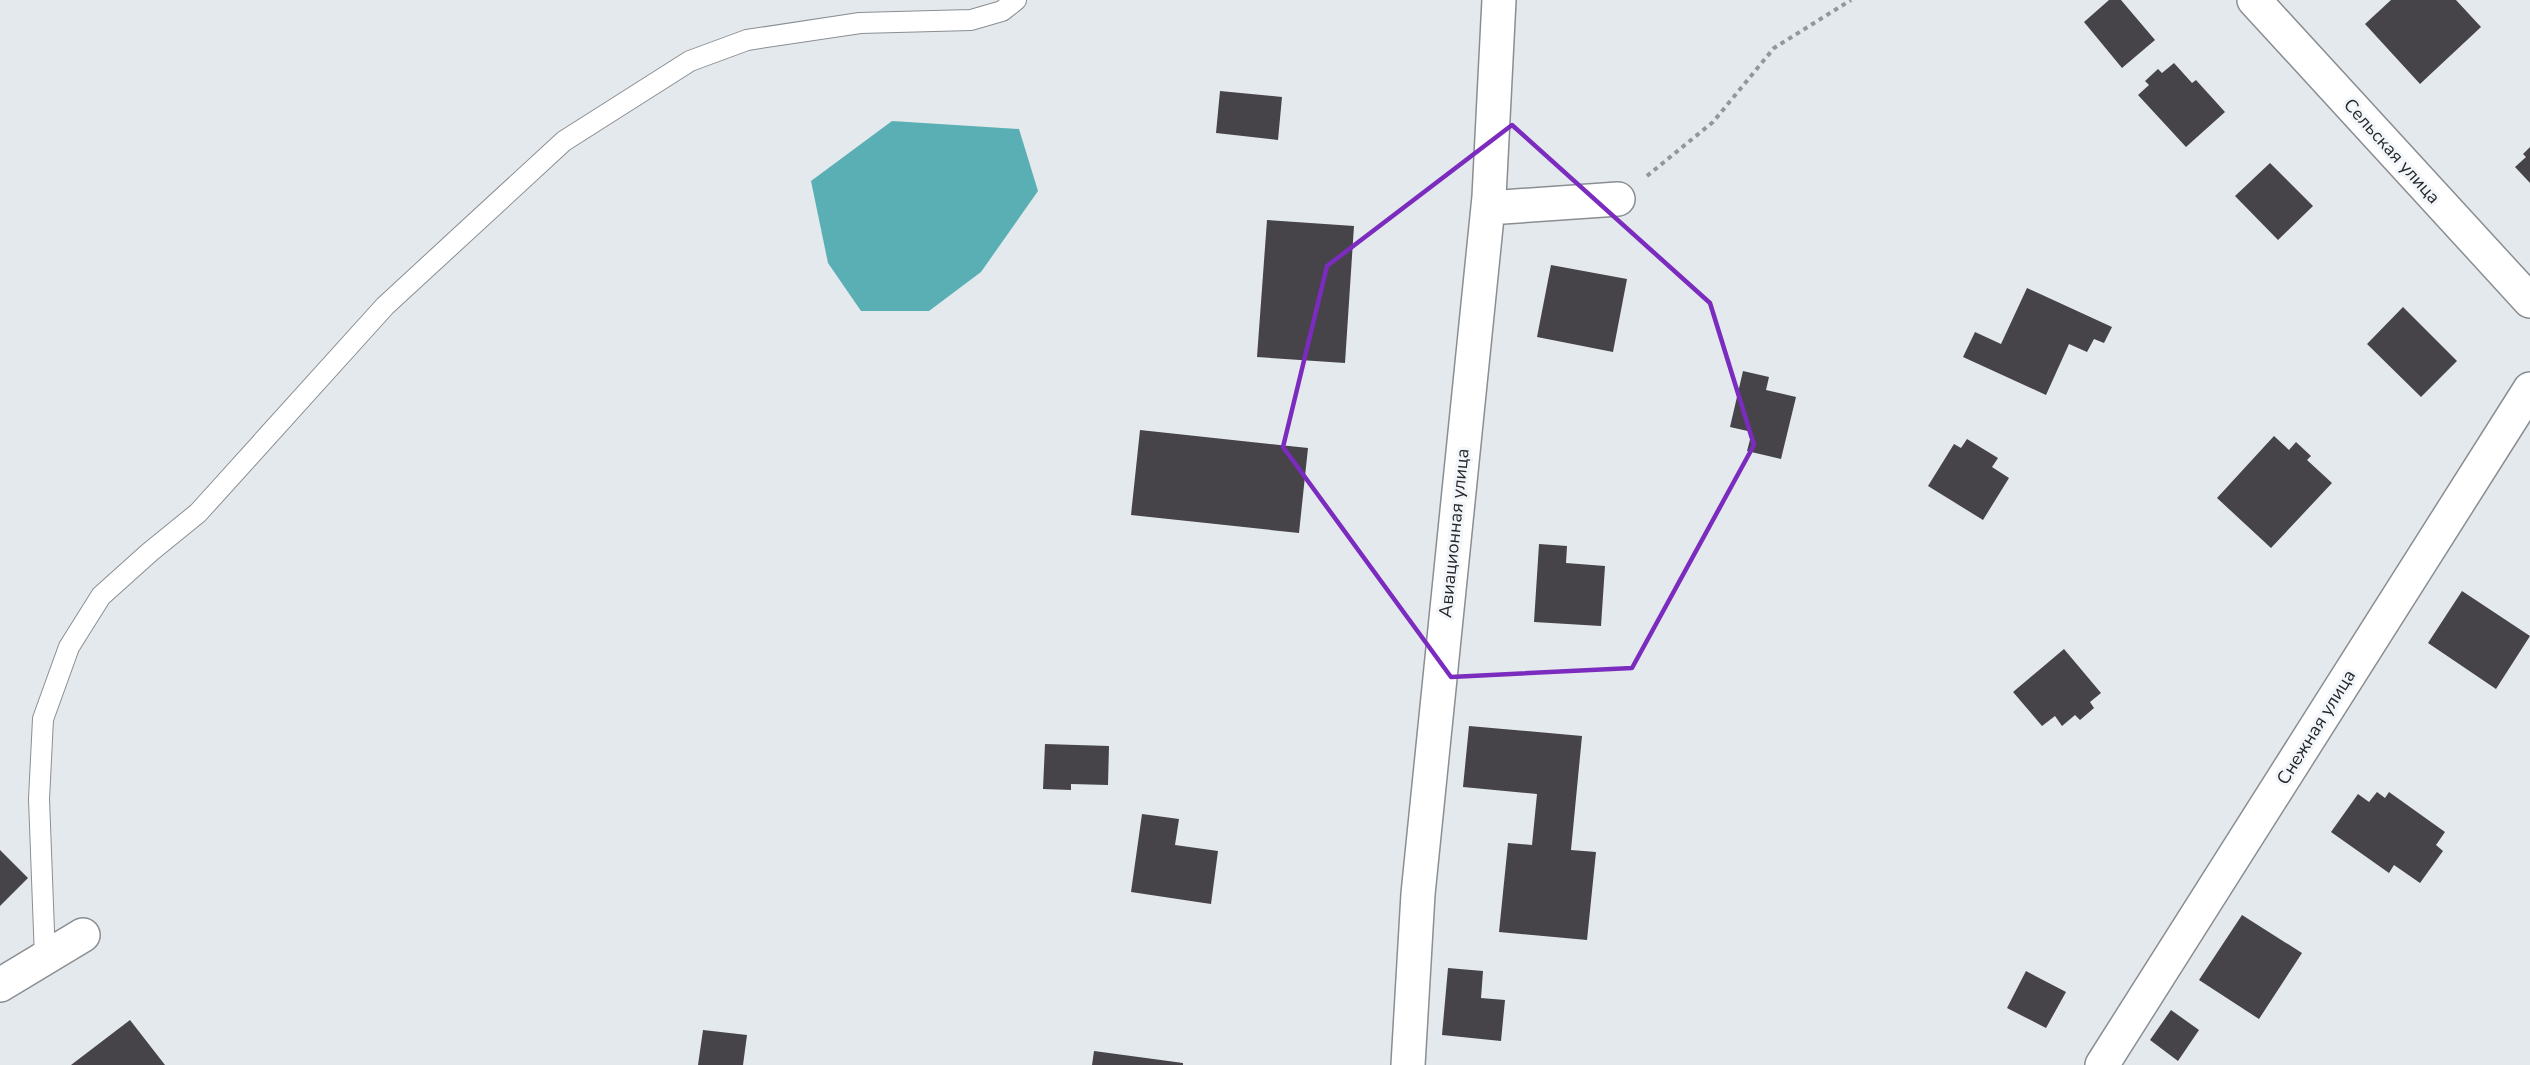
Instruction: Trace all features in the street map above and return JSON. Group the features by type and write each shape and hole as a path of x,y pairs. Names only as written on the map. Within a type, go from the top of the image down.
{"street":[{"name":"Авиационная улица","path":"1408,1065 1418,894 1488,208 1499,0"},
{"name":"Сельская улица","path":"2254,0 2530,301"},
{"path":"1488,208 1618,199"},
{"name":"Снежная улица","path":"2102,1065 2530,389"},
{"path":"0,985 83,935"}],"lane":[{"path":"45,958 39,799 43,719 69,647 101,596 198,513 385,306 564,141 690,61 747,40 860,23 971,20 1002,11 1016,0"}],"path":[{"path":"1618,199 1713,122 1774,48 1851,0"}],"highlighted area":[{"path":"1512,125 1710,303 1754,445 1632,668 1451,677 1283,447 1327,266"}],"water":[{"path":"892,121 1019,129 1038,191 981,272 929,311 861,311 828,263 811,181"}],"building":[{"path":"2109,0 2121,0 2155,40 2122,68 2084,22"},
{"path":"2391,0 2456,0 2481,27 2420,84 2365,24"},
{"path":"2174,63 2192,83 2196,80 2225,112 2186,147 2138,95 2149,85 2145,81 2158,69 2162,73"},
{"path":"1220,91 1282,97 1278,140 1216,133"},
{"path":"2530,147 2530,183 2515,167 2526,157 2523,154"},
{"path":"2270,163 2313,206 2278,240 2235,196"},
{"path":"1267,220 1354,226 1345,363 1257,357"},
{"path":"1551,265 1627,279 1613,352 1537,337"},
{"path":"2027,288 2112,327 2104,343 2094,339 2087,352 2069,344 2046,395 1963,357 1975,332 2001,344"},
{"path":"2403,307 2457,361 2421,397 2367,344"},
{"path":"1743,371 1769,377 1766,390 1796,397 1781,459 1747,451 1752,432 1730,427"},
{"path":"1140,430 1308,448 1299,533 1131,515"},
{"path":"2274,436 2289,450 2296,442 2311,456 2307,460 2332,483 2271,548 2217,498"},
{"path":"1967,439 1998,458 1992,467 2009,478 1983,520 1928,486 1954,444 1961,448"},
{"path":"1539,544 1567,546 1566,563 1605,566 1601,626 1534,622"},
{"path":"2462,591 2530,636 2496,689 2428,643"},
{"path":"2064,649 2101,693 2090,702 2094,708 2080,720 2075,715 2062,726 2055,716 2042,726 2013,692"},
{"path":"1469,726 1582,736 1571,850 1596,852 1587,940 1499,932 1508,843 1532,845 1537,794 1463,787"},
{"path":"1045,744 1109,746 1108,785 1071,784 1071,790 1043,789"},
{"path":"2377,792 2385,798 2389,792 2445,832 2436,845 2443,851 2420,883 2394,865 2389,873 2331,832 2358,794 2369,802"},
{"path":"1142,814 1179,819 1175,845 1218,851 1211,904 1131,892"},
{"path":"0,850 28,878 0,906"},
{"path":"2242,915 2302,953 2259,1019 2199,980"},
{"path":"1448,968 1483,971 1481,998 1505,1000 1501,1041 1442,1035"},
{"path":"2026,971 2066,992 2046,1028 2007,1008"},
{"path":"2171,1010 2199,1030 2178,1061 2150,1040"},
{"path":"130,1020 165,1065 71,1065"},
{"path":"703,1030 747,1035 743,1065 698,1065"},
{"path":"1094,1051 1183,1063 1183,1065 1092,1065"}]}
